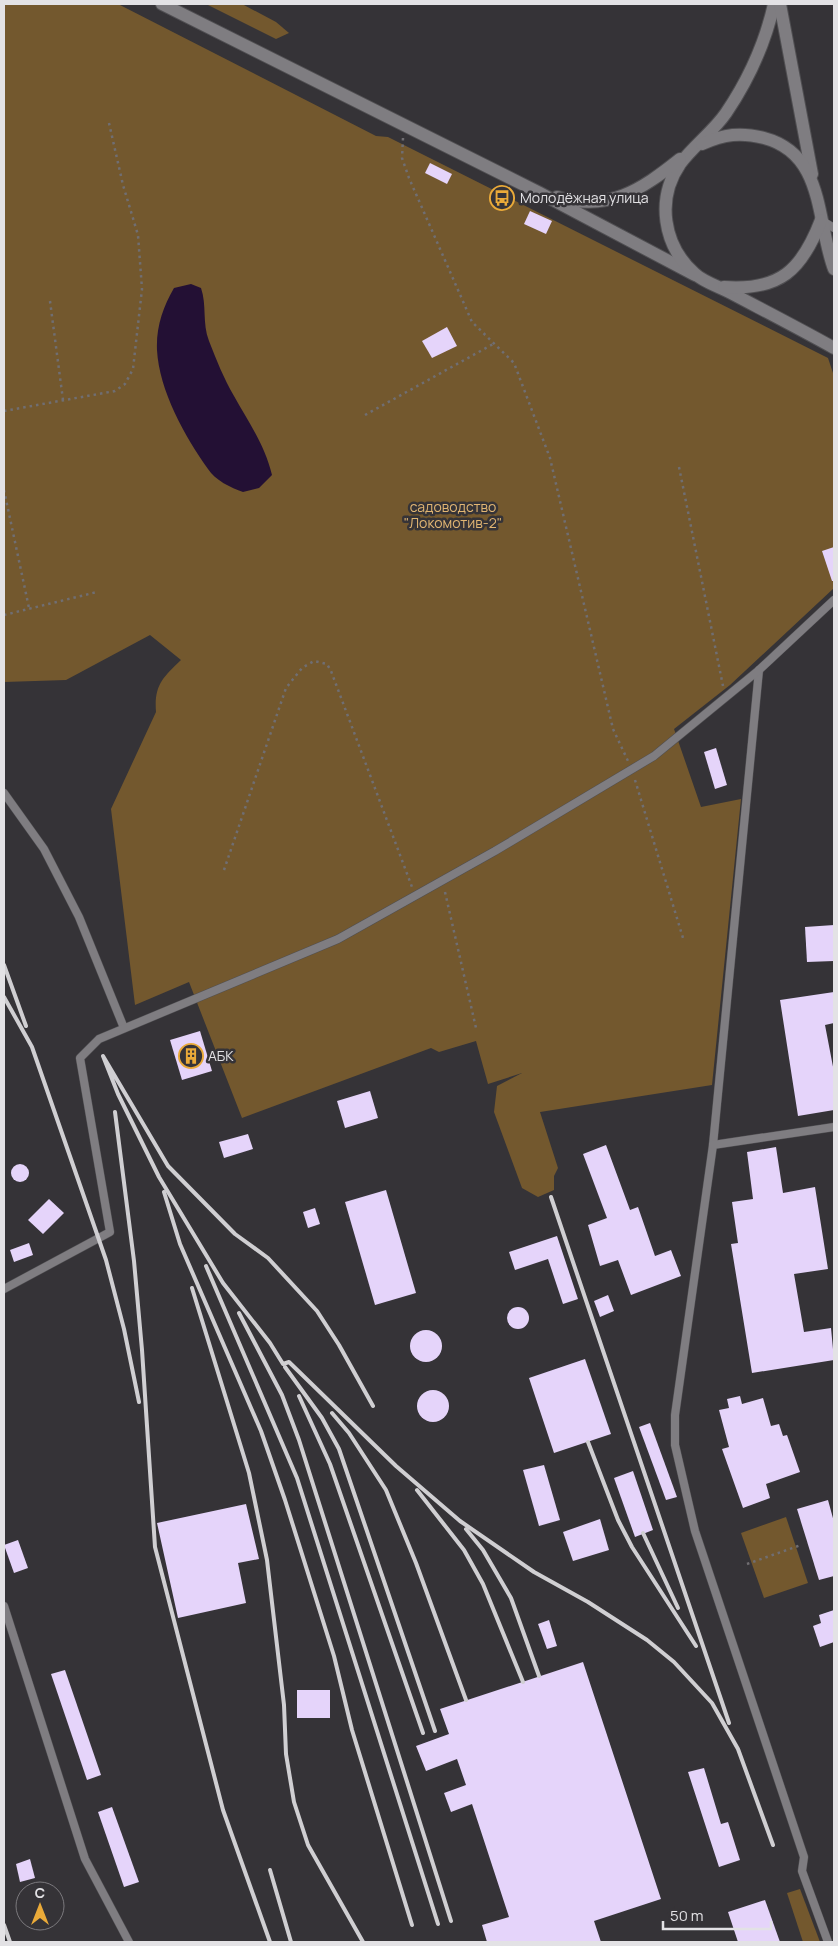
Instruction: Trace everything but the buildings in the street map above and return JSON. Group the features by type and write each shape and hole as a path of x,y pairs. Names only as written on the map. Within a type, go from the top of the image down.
{"street":[{"path":"162,4 538,192 834,348"},
{"path":"695,274 676,252 666,225 666,196 672,179 693,149 724,115 747,80 766,38 774,4"},
{"path":"780,4 813,181 828,253 834,269"},
{"path":"538,192 566,200 604,202 637,190 693,149 720,136 746,133 776,141 798,157 813,181"},
{"path":"719,286 748,289 776,281 800,262 814,239 821,220"}],"lane":[{"path":"821,220 834,228"},
{"path":"4,1289 110,1232 80,1058 99,1039 338,939 442,881 654,756 758,670 834,600"},
{"path":"758,670 713,1145 676,1405 675,1445 695,1530 804,1857 802,1871 828,1942"},
{"path":"4,793 44,849 79,917 124,1028"},
{"path":"713,1145 834,1127"},
{"path":"4,1606 85,1859 129,1942"}],"path":[{"path":"4,411 115,391 125,384 133,369 142,289 138,235 123,185 109,123"},
{"path":"406,127 402,140 402,158 409,178 472,322 514,363 550,458 613,729 632,769 683,938"},
{"path":"50,300 63,400"},
{"path":"365,415 495,343"},
{"path":"679,467 726,697"},
{"path":"4,490 29,608"},
{"path":"4,615 97,592"},
{"path":"224,870 286,688 302,668 314,661 320,661 326,664 331,671 344,702 415,896"},
{"path":"442,881 476,1028"},
{"path":"747,1564 801,1545"}],"green space":[{"name":"садоводство \"Локомотив-2\"","path":"4,4 118,4 376,136 388,137 828,358 834,376 834,588 730,685 674,729 701,807 741,799 712,1085 540,1112 558,1168 554,1176 554,1190 538,1197 522,1188 494,1112 497,1086 522,1073 488,1084 476,1041 439,1052 431,1048 242,1118 189,982 135,1005 111,809 156,712 158,689 164,678 181,660 150,635 66,680 4,682"},
{"path":"206,4 242,4 276,22 289,33 276,39"},
{"path":"786,1517 808,1583 764,1598 741,1533"},
{"path":"800,1889 820,1942 803,1942 787,1893"}],"shaded area":[{"path":"191,284 201,288 207,334 217,362 256,434 269,464 272,475 259,488 243,492 224,483 211,473 182,428 168,397 157,350 161,318 174,288"}],"railway":[{"path":"4,965 26,1026"},
{"path":"4,997 32,1047 106,1260 124,1329 139,1402"},
{"path":"373,1406 339,1345 317,1311 268,1258 235,1234 168,1166 103,1056 118,1094 159,1177 223,1283 270,1343 283,1364 289,1362 396,1466 460,1521 534,1572 588,1602 647,1640 674,1662 712,1703 738,1749 773,1845"},
{"path":"115,1112 134,1261 155,1547 223,1810 270,1942"},
{"path":"164,1192 180,1244 261,1431 285,1500 334,1656 352,1730 412,1925"},
{"path":"551,1197 729,1723"},
{"path":"206,1266 297,1478 438,1924"},
{"path":"192,1288 249,1473 267,1560 284,1705 286,1754 294,1802 308,1845 363,1942"},
{"path":"239,1313 282,1395 299,1440 451,1921"},
{"path":"285,1367 322,1418 339,1449 435,1731"},
{"path":"299,1396 330,1464 423,1733"},
{"path":"332,1413 349,1433 386,1490 416,1563 466,1700"},
{"path":"588,1442 618,1520 632,1547 696,1646"},
{"path":"417,1490 464,1550 483,1584 523,1682"},
{"path":"466,1529 483,1550 511,1598 539,1676"},
{"path":"643,1533 678,1608"},
{"path":"270,1870 291,1942"},
{"path":"4,1925 10,1942"}],"place":[{"name":"Молодёжная улица","path":"502,198"},
{"name":"АБК","path":"191,1056"}]}
